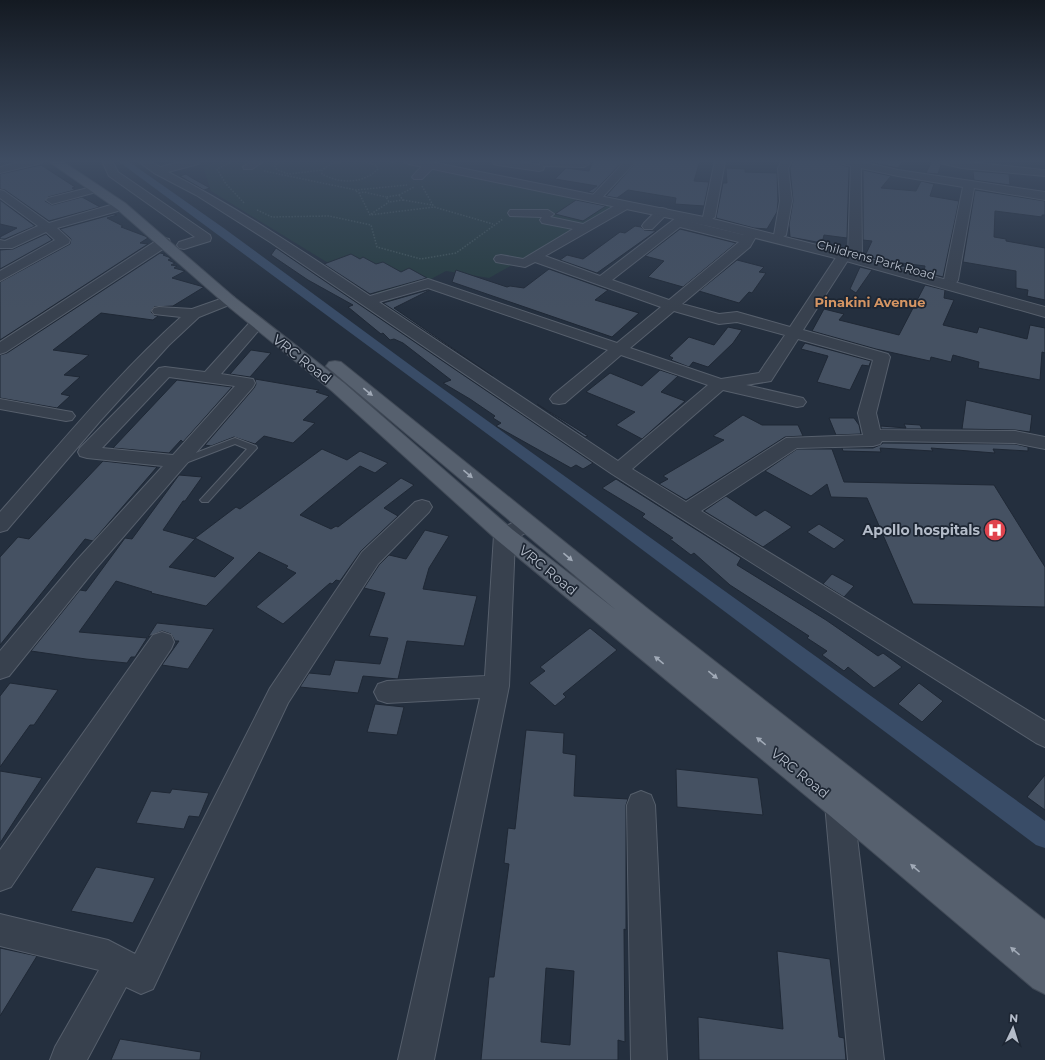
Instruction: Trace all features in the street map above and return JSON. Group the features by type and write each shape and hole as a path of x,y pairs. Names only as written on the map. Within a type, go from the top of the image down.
{"main road":[{"name":"VRC Road","path":"127,210 174,243 229,300 516,529 839,804 1045,976"},
{"path":"138,210 174,243 373,396 516,529 639,616 1045,941"}],"street":[{"path":"0,277 64,240 24,210"},
{"path":"0,244 6,245 47,227 105,210"},
{"path":"0,349 174,243 205,238 165,210"},
{"path":"229,210 275,239 619,470 1045,735"},
{"path":"501,259 525,263 615,210"},
{"path":"654,210 662,212 681,220 750,237 855,258"},
{"name":"Childrens Park Road","path":"674,210 709,217 780,235 1045,312"},
{"path":"709,217 710,210"},
{"path":"780,235 784,210"},
{"path":"619,470 720,384 765,377 794,333 855,258 856,210"},
{"path":"951,280 961,210"},
{"path":"648,226 662,212"},
{"path":"514,213 547,217 585,228"},
{"path":"602,281 681,220"},
{"path":"559,399 672,306 750,237"},
{"path":"534,258 672,306 719,319 736,317 882,357 867,413 873,440 793,442 687,511"},
{"name":"Childrens Park Road","path":"917,274 951,280 1045,305"},
{"path":"368,301 428,283 622,348 720,384 797,402"},
{"path":"0,525 153,353 194,314 229,300"},
{"path":"159,311 194,314"},
{"path":"209,377 257,323"},
{"path":"0,668 84,567 178,462 247,383 165,372 87,452 178,462"},
{"path":"0,404 66,416"},
{"path":"872,435 1015,436 1045,443"},
{"path":"0,930 108,956 141,977 279,696 370,558 422,507"},
{"path":"416,1060 496,686 516,529"},
{"path":"0,876 162,642"},
{"path":"387,692 496,686"},
{"path":"839,804 866,1060"},
{"path":"641,805 649,1060"},
{"path":"68,1060 120,963"}],"lane":[{"path":"178,462 235,441 253,448 205,500"}],"path":[{"path":"257,210 272,217 329,216 372,225 377,247 421,259 456,253 494,224 514,213"},
{"path":"368,210 370,215"},
{"path":"370,215 377,210"},
{"path":"370,215 400,210"},
{"path":"446,210 494,224"}],"green space":[{"path":"243,210 609,210 489,278 446,271 390,301"}],"building":[{"path":"0,210 14,210 35,226 5,239 0,239 0,237 17,228 0,224"},
{"path":"34,210 87,210 49,221"},
{"path":"560,210 599,210 583,221 555,214"},
{"path":"718,210 777,210 767,229 754,228 716,218"},
{"path":"791,210 848,210 847,238 824,235 822,243 790,237 789,225"},
{"path":"863,210 957,210 943,277 924,272 925,266 879,260 865,256 872,241 863,240"},
{"path":"972,210 1045,210 1045,215 1042,215 1042,217 995,211 994,237 1006,239 1006,241 1045,248 1045,300 1027,296 1028,290 1016,288 1016,271 963,262"},
{"path":"114,214 117,215 107,218 123,226 121,227 145,236 148,238 140,243 148,244 0,340 0,282 70,244 71,239 60,229"},
{"path":"635,226 641,227 644,230 656,231 597,273 560,260 567,255 583,259 620,232 625,233"},
{"path":"680,229 736,243 683,287 648,277 664,261 645,256"},
{"path":"46,234 52,240 0,269 0,250 13,249"},
{"path":"276,248 593,463 583,469 576,465 571,468 496,426 501,423 493,418 495,416 443,383 451,380 403,343 394,339 390,340 383,333 381,334 348,307 353,305 308,280 271,255"},
{"path":"160,253 171,258 168,260 175,263 171,265 177,266 174,268 185,271 172,278 204,287 173,306 154,307 151,312 158,316 153,320 101,313 53,350 89,355 64,375 80,377 61,394 70,396 57,408 0,398 0,355 7,353"},
{"path":"351,254 360,259 363,257 376,264 383,262 401,272 409,268 427,278 370,294 324,264"},
{"path":"737,260 764,267 759,272 766,273 752,293 749,292 739,303 699,291"},
{"path":"860,267 872,270 856,293 850,289"},
{"path":"549,269 608,290 595,300 639,313 612,337 452,282 456,270 507,287 524,288"},
{"path":"925,285 945,290 944,298 954,300 943,325 977,333 979,327 1027,339 1030,325 1045,328 1045,353 1042,352 1040,380 978,368 979,362 953,355 951,362 931,357 930,361 876,349 812,331 824,309 844,314 839,320 899,335"},
{"path":"430,290 394,308 493,376 383,303"},
{"path":"728,327 742,330 733,343 708,367 693,362 689,367 671,360 673,358 669,356 689,337 714,345"},
{"path":"805,343 871,361 869,366 862,365 850,390 817,382 828,356 801,349"},
{"path":"251,350 271,353 250,377 230,374"},
{"path":"660,370 678,376 661,392 685,401 642,439 616,425 635,412 586,392 610,373 642,386"},
{"path":"255,379 319,390 316,392 329,396 303,420 315,423 293,443 264,436 255,444 234,437 211,446 205,445 254,388 256,384"},
{"path":"177,380 232,387 183,442 181,440 169,453 113,448"},
{"path":"966,400 1032,415 1030,432 1015,430 962,429"},
{"path":"537,404 577,429 588,436 585,437"},
{"path":"743,415 762,425 798,425 803,436 785,437 686,500 659,484 668,479 663,476 724,440 713,436"},
{"path":"829,418 854,418 859,425 861,434 836,435"},
{"path":"904,424 920,425 922,429 881,429 881,426 906,428"},
{"path":"883,443 1015,444 1028,447 1028,451 993,449 995,453 931,448 933,451 880,448 881,452 843,451 842,448 873,448"},
{"path":"322,449 347,460 360,451 388,463 375,473 360,466 300,515 331,529 336,526 338,527 401,478 414,485 384,508 398,516 361,551 340,581 336,580 332,584 330,583 283,624 256,607 296,573 286,568 288,566 259,552 206,606 151,593 152,592 116,581 79,632 147,638 135,657 131,657 127,663 31,651 80,590 86,591 125,538 132,539 179,475 202,477 163,530 195,539 169,567 215,577 234,558 195,538 236,507 240,509"},
{"path":"797,449 832,449 844,482 994,485 1045,567 1045,607 913,604 867,498 831,497 827,484 811,496 765,471"},
{"path":"103,461 157,467 93,541 85,539 0,645 0,557 18,537 29,539"},
{"path":"616,479 741,558 737,565 826,620 878,656 883,653 902,667 874,688 848,667 844,671 822,655 827,651 807,638 809,636 730,585 694,553 691,555 670,539 673,538 642,517 645,514 602,488"},
{"path":"726,496 756,516 765,510 792,527 763,547 704,511"},
{"path":"819,524 845,540 834,549 807,532"},
{"path":"425,530 449,536 429,568 423,589 477,596 464,646 407,641 398,679 363,676 358,693 300,687 309,673 330,675 335,660 380,664 388,638 369,636 385,593 364,588 379,565 389,555 406,559"},
{"path":"832,574 854,586 844,597 823,584"},
{"path":"157,623 214,629 188,669 162,665 179,641 175,641 171,634 162,631 148,637"},
{"path":"590,628 617,650 563,694 566,697 555,706 529,683 545,671 540,667"},
{"path":"10,683 58,690 34,725 30,725 0,767 0,696"},
{"path":"919,683 943,701 922,722 898,704"},
{"path":"375,704 404,707 397,735 367,732"},
{"path":"526,730 564,733 563,753 576,755 574,796 628,799 626,805 626,930 624,929 625,1042 618,1040 618,1060 481,1060 489,977 494,977 509,864 504,863 508,828 515,829","holes":["546,968 574,971 570,1045 541,1042"]},
{"path":"676,769 758,778 763,815 677,807"},
{"path":"0,771 42,778 0,843"},
{"path":"1045,775 1045,810 1027,797"},
{"path":"172,789 209,793 199,817 189,816 184,829 136,823 151,791 170,793"},
{"path":"96,867 155,878 133,923 71,911"},
{"path":"0,948 37,956 0,1016"},
{"path":"777,951 830,959 839,1037 844,1038 846,1060 699,1060 698,1017 783,1029"},
{"path":"120,1039 201,1052 200,1060 111,1060"}],"waterway":[{"path":"192,210 1045,836"}],"place":[{"name":"Apollo hospitals","path":"995,530"}],"district":[{"name":"Pinakini Avenue","path":"870,302"}]}
